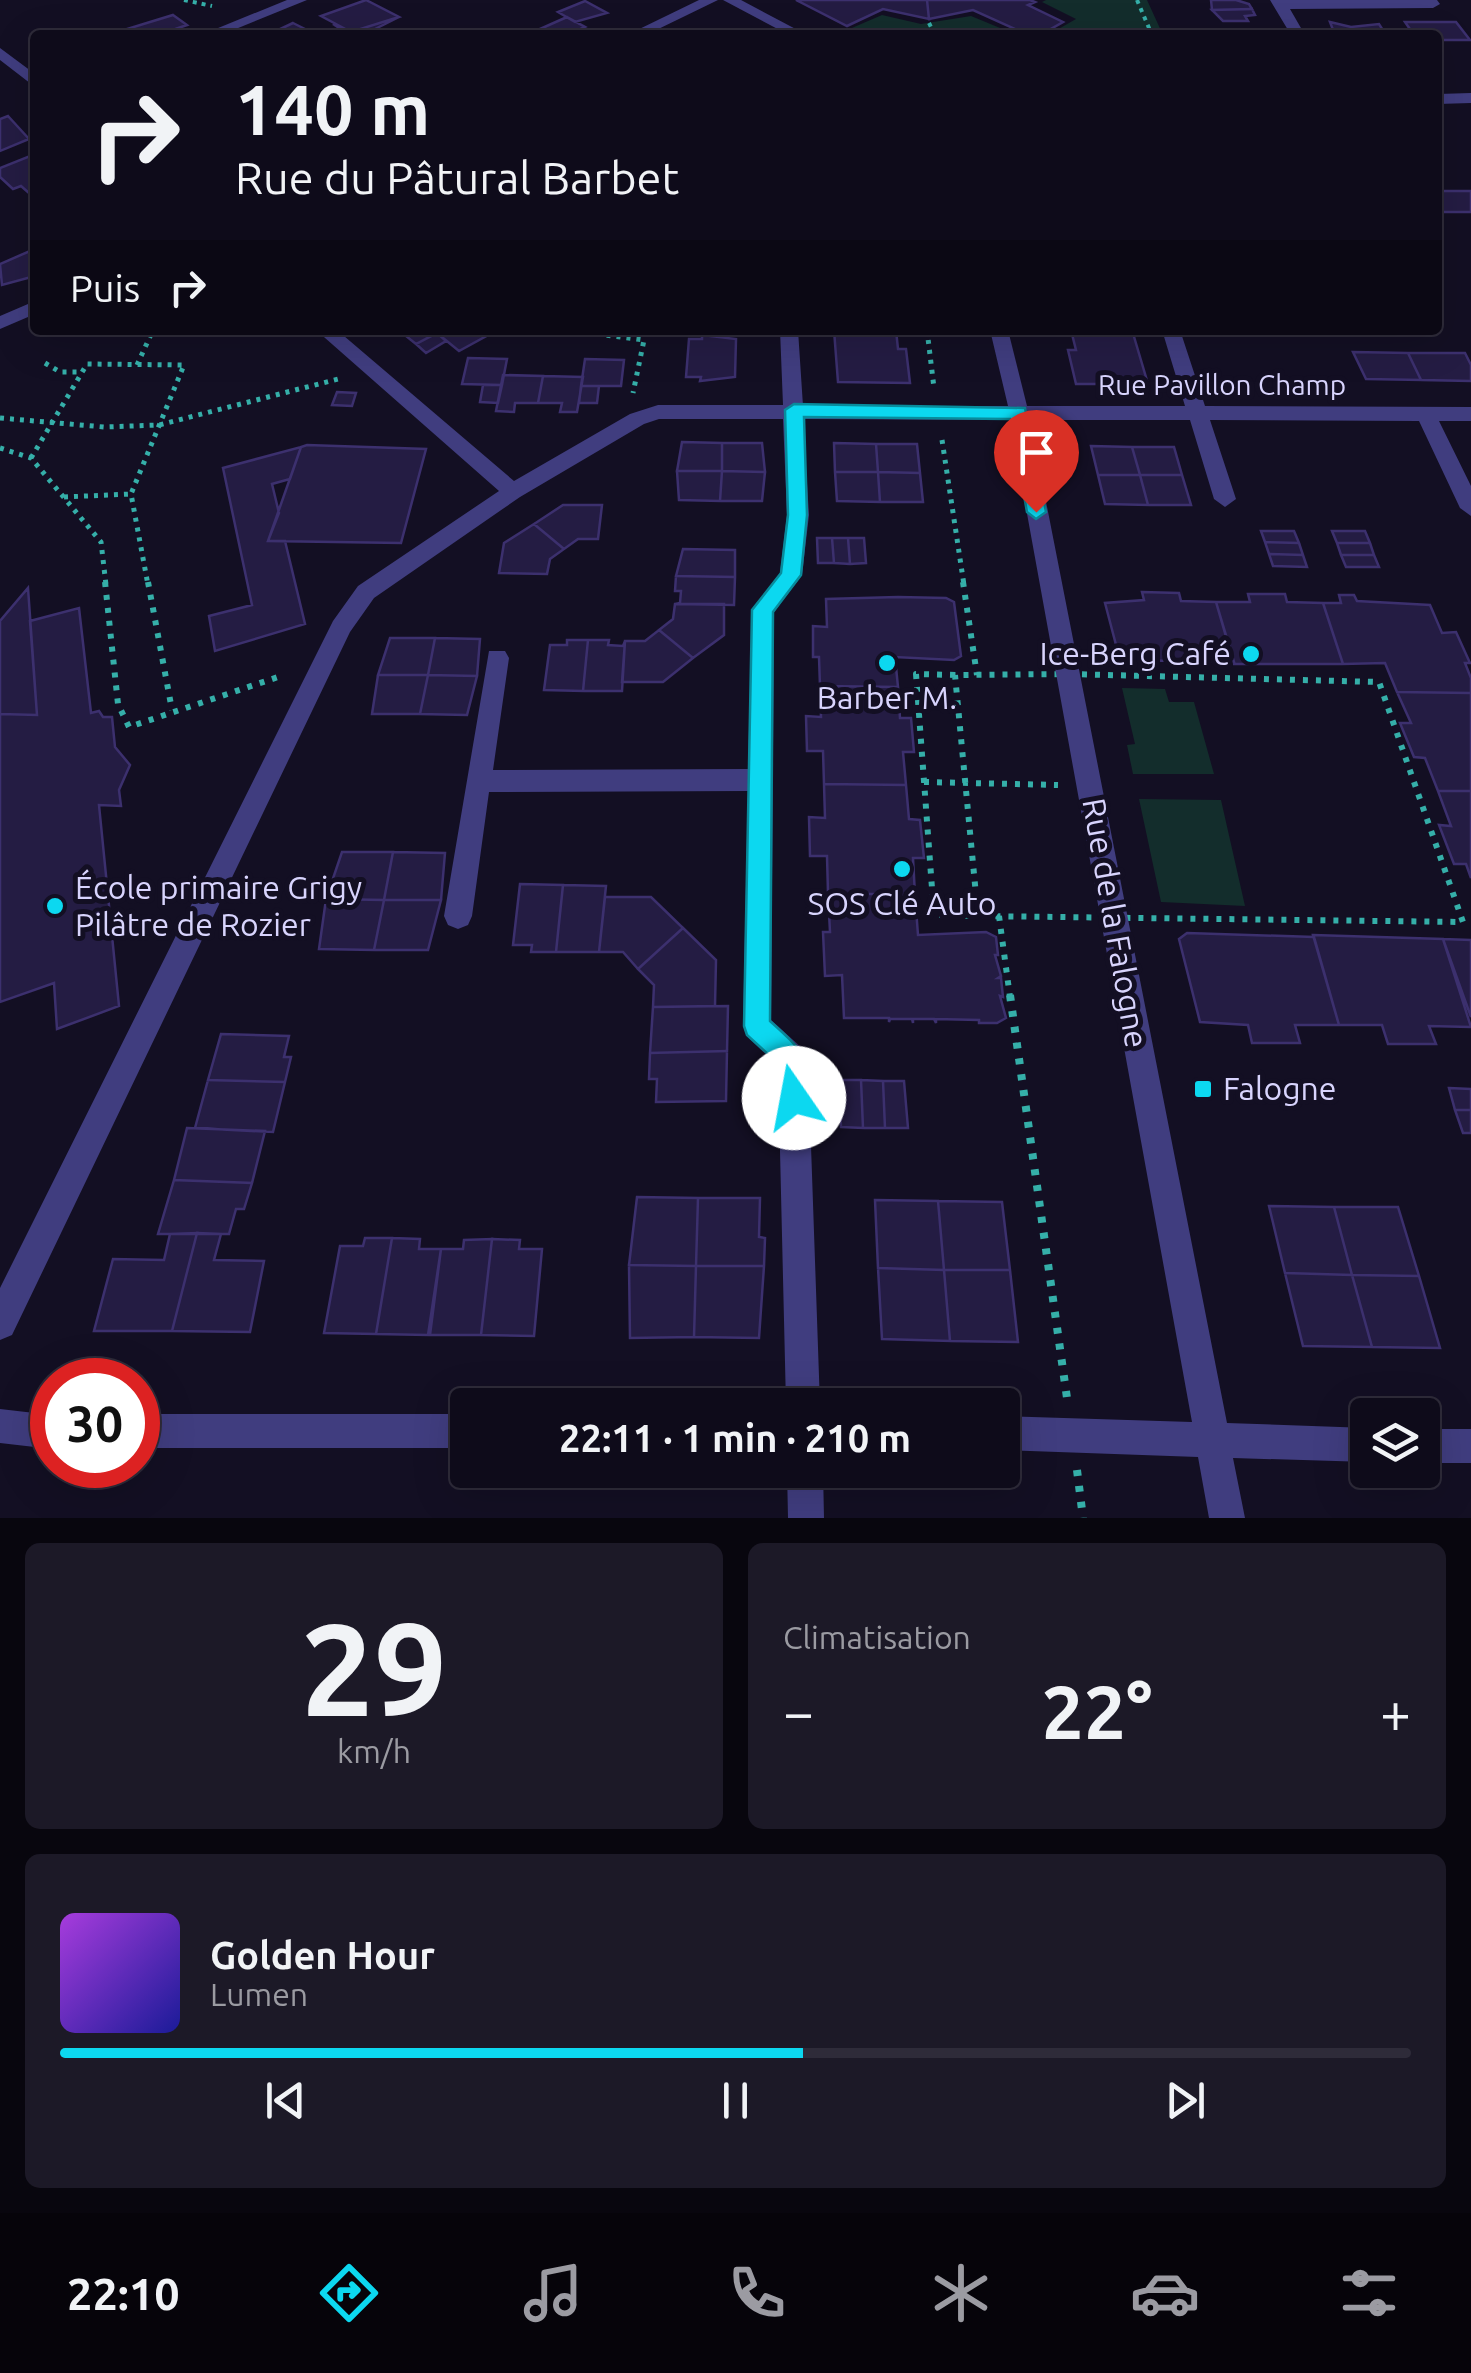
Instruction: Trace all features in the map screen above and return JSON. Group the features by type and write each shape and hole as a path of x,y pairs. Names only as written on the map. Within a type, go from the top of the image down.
{"street":[{"path":"221,30 300,0"},
{"path":"645,30 711,0"},
{"path":"730,0 790,30"},
{"path":"1278,2 1433,4 1428,0"},
{"path":"1278,2 1295,30"},
{"path":"0,52 30,78"},
{"path":"1442,99 1471,98"},
{"path":"0,324 30,310"},
{"path":"331,335 513,492"},
{"path":"789,335 798,515 791,575 763,610 757,1026 793,1059 803,1388"},
{"name":"Rue de la Falogne","path":"999,335 1069,674 1226,1518"},
{"path":"1173,335 1225,498"},
{"name":"Rue Pavillon Champ","path":"0,1323 341,627 366,592 513,492 628,424 658,412 1471,414"},
{"path":"1426,414 1471,508"},
{"path":"458,916 497,658"},
{"path":"479,781 759,780"},
{"path":"0,1426 30,1429"},
{"path":"160,1432 450,1431"},
{"path":"1020,1434 1350,1444"},
{"path":"1440,1446 1471,1446"},
{"path":"805,1488 806,1518"}],"path":[{"path":"1138,0 1150,30"},
{"path":"929,23 932,30"},
{"path":"137,365 151,335"},
{"path":"606,335 644,340 628,424"},
{"path":"927,335 977,674"},
{"path":"45,363 60,372 82,372"},
{"path":"31,458 86,364 184,365 131,494 172,710"},
{"path":"0,418 104,427 159,425 322,385 370,369"},
{"path":"0,448 31,458 102,542 118,704 130,727 324,663"},
{"path":"64,497 131,494"},
{"path":"916,674 977,674 1379,682 1462,922 934,915 916,674"},
{"path":"955,675 978,916"},
{"path":"924,782 1090,785"},
{"path":"1000,916 1083,1518"}],"green space":[{"path":"1147,0 1161,30 1057,30 1076,19 1042,2"},
{"path":"882,15 921,24 971,16 1005,30 847,30"},
{"path":"1122,688 1165,689 1169,702 1194,702 1214,774 1133,774 1127,745 1135,744"},
{"path":"1139,799 1221,800 1245,906 1161,902"}],"building":[{"path":"366,0 399,17 347,30 321,16"},
{"path":"796,0 927,0 929,19 883,9 847,26"},
{"path":"927,0 1030,0 1035,2 1028,5 1063,22 1049,30 1017,30 973,10 929,19"},
{"path":"1211,0 1236,0 1252,9 1212,10"},
{"path":"585,1 607,13 575,22 558,12"},
{"path":"1252,9 1255,15 1245,16 1248,21 1223,21 1212,10"},
{"path":"173,15 187,25 172,30 127,29"},
{"path":"399,17 373,30 357,30"},
{"path":"567,17 585,27 578,30 540,29"},
{"path":"1330,22 1351,27 1379,24 1383,30 1333,30"},
{"path":"1405,22 1456,22 1470,40 1442,40 1442,30 1411,30"},
{"path":"293,23 307,30 278,30"},
{"path":"8,116 29,139 0,151 0,119"},
{"path":"30,156 30,193 21,186 13,189 0,177 0,168"},
{"path":"1442,191 1471,191 1471,212 1442,212"},
{"path":"30,251 30,277 2,285 0,264"},
{"path":"408,335 433,335 416,344"},
{"path":"433,335 446,341 426,353 416,344"},
{"path":"439,335 488,335 459,351"},
{"path":"702,335 736,339 735,377 700,381 701,377 686,377 689,339 702,339"},
{"path":"834,335 897,335 898,349 906,349 910,383 838,382"},
{"path":"1072,335 1133,335 1148,384 1076,384 1068,350 1076,350"},
{"path":"1353,352 1408,353 1421,380 1366,379"},
{"path":"1408,353 1465,353 1471,365 1471,381 1421,380"},
{"path":"468,358 507,359 502,385 462,384"},
{"path":"585,359 624,360 621,386 581,386"},
{"path":"503,375 543,376 538,403 515,403 514,412 496,411"},
{"path":"543,376 583,377 577,412 560,412 562,403 538,403"},
{"path":"483,385 502,385 498,403 480,402"},
{"path":"581,386 599,386 597,403 579,403"},
{"path":"337,392 356,393 352,406 332,405"},
{"path":"682,442 722,443 722,471 677,471"},
{"path":"722,443 762,443 765,472 722,471"},
{"path":"834,443 876,444 878,472 835,472"},
{"path":"876,444 917,444 920,473 878,472"},
{"path":"1091,446 1132,447 1140,475 1098,475"},
{"path":"301,447 426,449 401,543 268,541"},
{"path":"301,447 290,479 272,484 279,513 268,541 285,541 305,624 215,651 209,616 252,605 223,468"},
{"path":"1132,447 1174,447 1182,475 1140,475"},
{"path":"677,471 722,471 720,501 679,500"},
{"path":"722,471 765,472 762,501 720,501"},
{"path":"835,472 878,472 880,502 837,501"},
{"path":"878,472 920,473 923,502 880,502"},
{"path":"1098,475 1140,475 1148,505 1105,504"},
{"path":"1140,475 1182,475 1191,505 1148,505"},
{"path":"563,505 602,505 598,539 578,539 564,549 534,524"},
{"path":"534,524 564,549 550,559 547,574 499,573 504,543"},
{"path":"1261,531 1294,531 1299,543 1265,542"},
{"path":"1332,531 1365,531 1370,543 1337,543"},
{"path":"817,538 832,538 834,563 818,563"},
{"path":"832,538 848,538 850,564 834,563"},
{"path":"848,538 864,538 866,563 850,564"},
{"path":"1265,542 1299,543 1303,555 1269,554"},
{"path":"1337,543 1370,543 1374,555 1341,555"},
{"path":"683,549 735,550 735,577 676,576"},
{"path":"1269,554 1303,555 1307,567 1273,566"},
{"path":"1341,555 1374,555 1379,567 1346,567"},
{"path":"676,576 735,577 734,605 675,604 680,603 681,591 675,591"},
{"path":"28,588 37,715 0,714 0,621"},
{"path":"1142,592 1179,593 1181,601 1216,602 1234,662 1120,660 1105,603 1144,600"},
{"path":"1248,594 1285,594 1287,602 1323,603 1343,664 1234,664 1216,602 1250,602"},
{"path":"1339,595 1354,595 1357,601 1430,605 1442,633 1456,632 1470,663 1465,663 1471,693 1397,692 1385,663 1343,664 1323,603 1341,603"},
{"path":"946,598 954,602 961,656 954,660 895,657 898,687 820,686 819,657 813,657 813,626 827,627 826,599"},
{"path":"675,604 724,604 724,635 693,658 659,630 673,619"},
{"name":"École primaire Grigy Pilâtre de Rozier","path":"79,608 91,713 99,711 103,717 112,717 115,747 130,765 119,790 121,806 99,805 119,1006 57,1029 54,983 0,1002 0,714 37,715 30,621"},
{"path":"659,630 693,658 663,682 622,682 625,641 645,641"},
{"path":"390,638 435,638 428,675 378,675"},
{"path":"435,638 480,639 477,676 428,675"},
{"path":"567,640 588,640 583,691 544,690 550,645 567,645"},
{"path":"588,640 609,640 608,645 623,646 625,641 622,691 583,691"},
{"path":"378,675 428,675 420,714 372,714"},
{"path":"428,675 477,676 467,715 420,714"},
{"path":"820,686 898,687 900,718 911,718 914,752 903,752 906,785 824,784 823,751 807,751 806,716 821,717"},
{"path":"1397,692 1471,693 1471,791 1438,791 1425,758 1414,757 1400,723 1411,723"},
{"path":"824,784 906,785 909,819 920,820 924,858 913,858 915,895 828,893 827,856 810,856 809,817 825,818"},
{"path":"1438,791 1471,791 1471,878 1466,864 1454,864 1439,825 1451,826"},
{"path":"342,852 393,852 384,900 326,899"},
{"path":"393,852 445,853 441,900 384,900"},
{"path":"520,884 563,885 556,952 531,952 532,945 513,945"},
{"path":"563,885 606,886 599,952 556,952"},
{"path":"828,893 915,895 918,935 986,932 996,937 995,955 1003,997 1000,996 1006,1018 997,1023 913,1019 913,1023 912,1019 889,1022 889,1018 844,1018 842,975 825,976 823,932 830,932"},
{"path":"605,897 651,897 683,928 638,969 623,952 599,952"},
{"path":"326,899 384,900 374,950 319,949"},
{"path":"384,900 441,900 428,950 374,950"},
{"path":"683,928 716,960 715,1006 653,1007 654,985 638,969"},
{"path":"1187,933 1314,937 1339,1025 1295,1025 1300,1043 1252,1043 1248,1025 1200,1022 1179,939"},
{"path":"1313,935 1443,939 1471,1027 1429,1026 1436,1044 1388,1044 1382,1025 1339,1025"},
{"path":"1443,939 1471,940 1471,1017"},
{"path":"728,1006 727,1051 650,1053 653,1007"},
{"path":"221,1034 289,1036 284,1057 291,1057 285,1082 208,1080"},
{"path":"727,1051 726,1101 656,1102 657,1079 649,1079 650,1053"},
{"path":"208,1080 285,1082 273,1132 195,1128"},
{"path":"839,1080 861,1080 863,1128 841,1127"},
{"path":"861,1080 883,1081 885,1128 863,1128"},
{"path":"883,1081 904,1081 908,1128 885,1128"},
{"path":"1449,1088 1471,1089 1471,1110 1455,1110"},
{"path":"1455,1110 1471,1110 1471,1133 1463,1133"},
{"path":"187,1128 265,1131 252,1183 174,1180"},
{"path":"174,1180 252,1183 244,1209 236,1209 229,1234 158,1234"},
{"path":"637,1197 698,1198 696,1266 629,1265"},
{"path":"698,1198 760,1198 759,1237 765,1238 764,1266 696,1266"},
{"path":"875,1200 938,1201 944,1270 878,1268"},
{"path":"938,1201 1002,1202 1010,1270 944,1270"},
{"path":"1269,1206 1334,1207 1352,1275 1285,1273"},
{"path":"1334,1207 1398,1207 1419,1276 1352,1275"},
{"path":"197,1233 172,1331 94,1331 113,1259 164,1260 170,1234"},
{"path":"197,1233 221,1234 214,1260 264,1261 250,1332 172,1331"},
{"path":"365,1238 392,1238 376,1334 324,1333 340,1246 363,1246"},
{"path":"392,1238 420,1239 419,1249 441,1249 428,1335 376,1334"},
{"path":"492,1239 520,1240 519,1249 542,1249 534,1336 481,1335"},
{"path":"492,1239 481,1335 430,1335 441,1249 463,1249 464,1240"},
{"path":"629,1265 696,1266 694,1337 630,1338"},
{"path":"696,1266 764,1266 759,1338 694,1337"},
{"path":"878,1268 944,1270 950,1341 882,1339"},
{"path":"944,1270 1010,1270 1018,1342 950,1341"},
{"path":"1285,1273 1352,1275 1372,1347 1303,1346"},
{"path":"1352,1275 1419,1276 1440,1348 1372,1347"}],"place":[{"name":"Ice-Berg Café","path":"1251,654"},
{"name":"Barber M.","path":"887,663"},
{"name":"SOS Clé Auto","path":"902,869"},
{"name":"École primaire Grigy Pilâtre de Rozier","path":"55,906"},
{"name":"Falogne","path":"1203,1089"}],"route":[{"path":"794,1098 793,1059 757,1026 763,610 791,575 798,515 794,410 1018,413 1036,512"}]}
